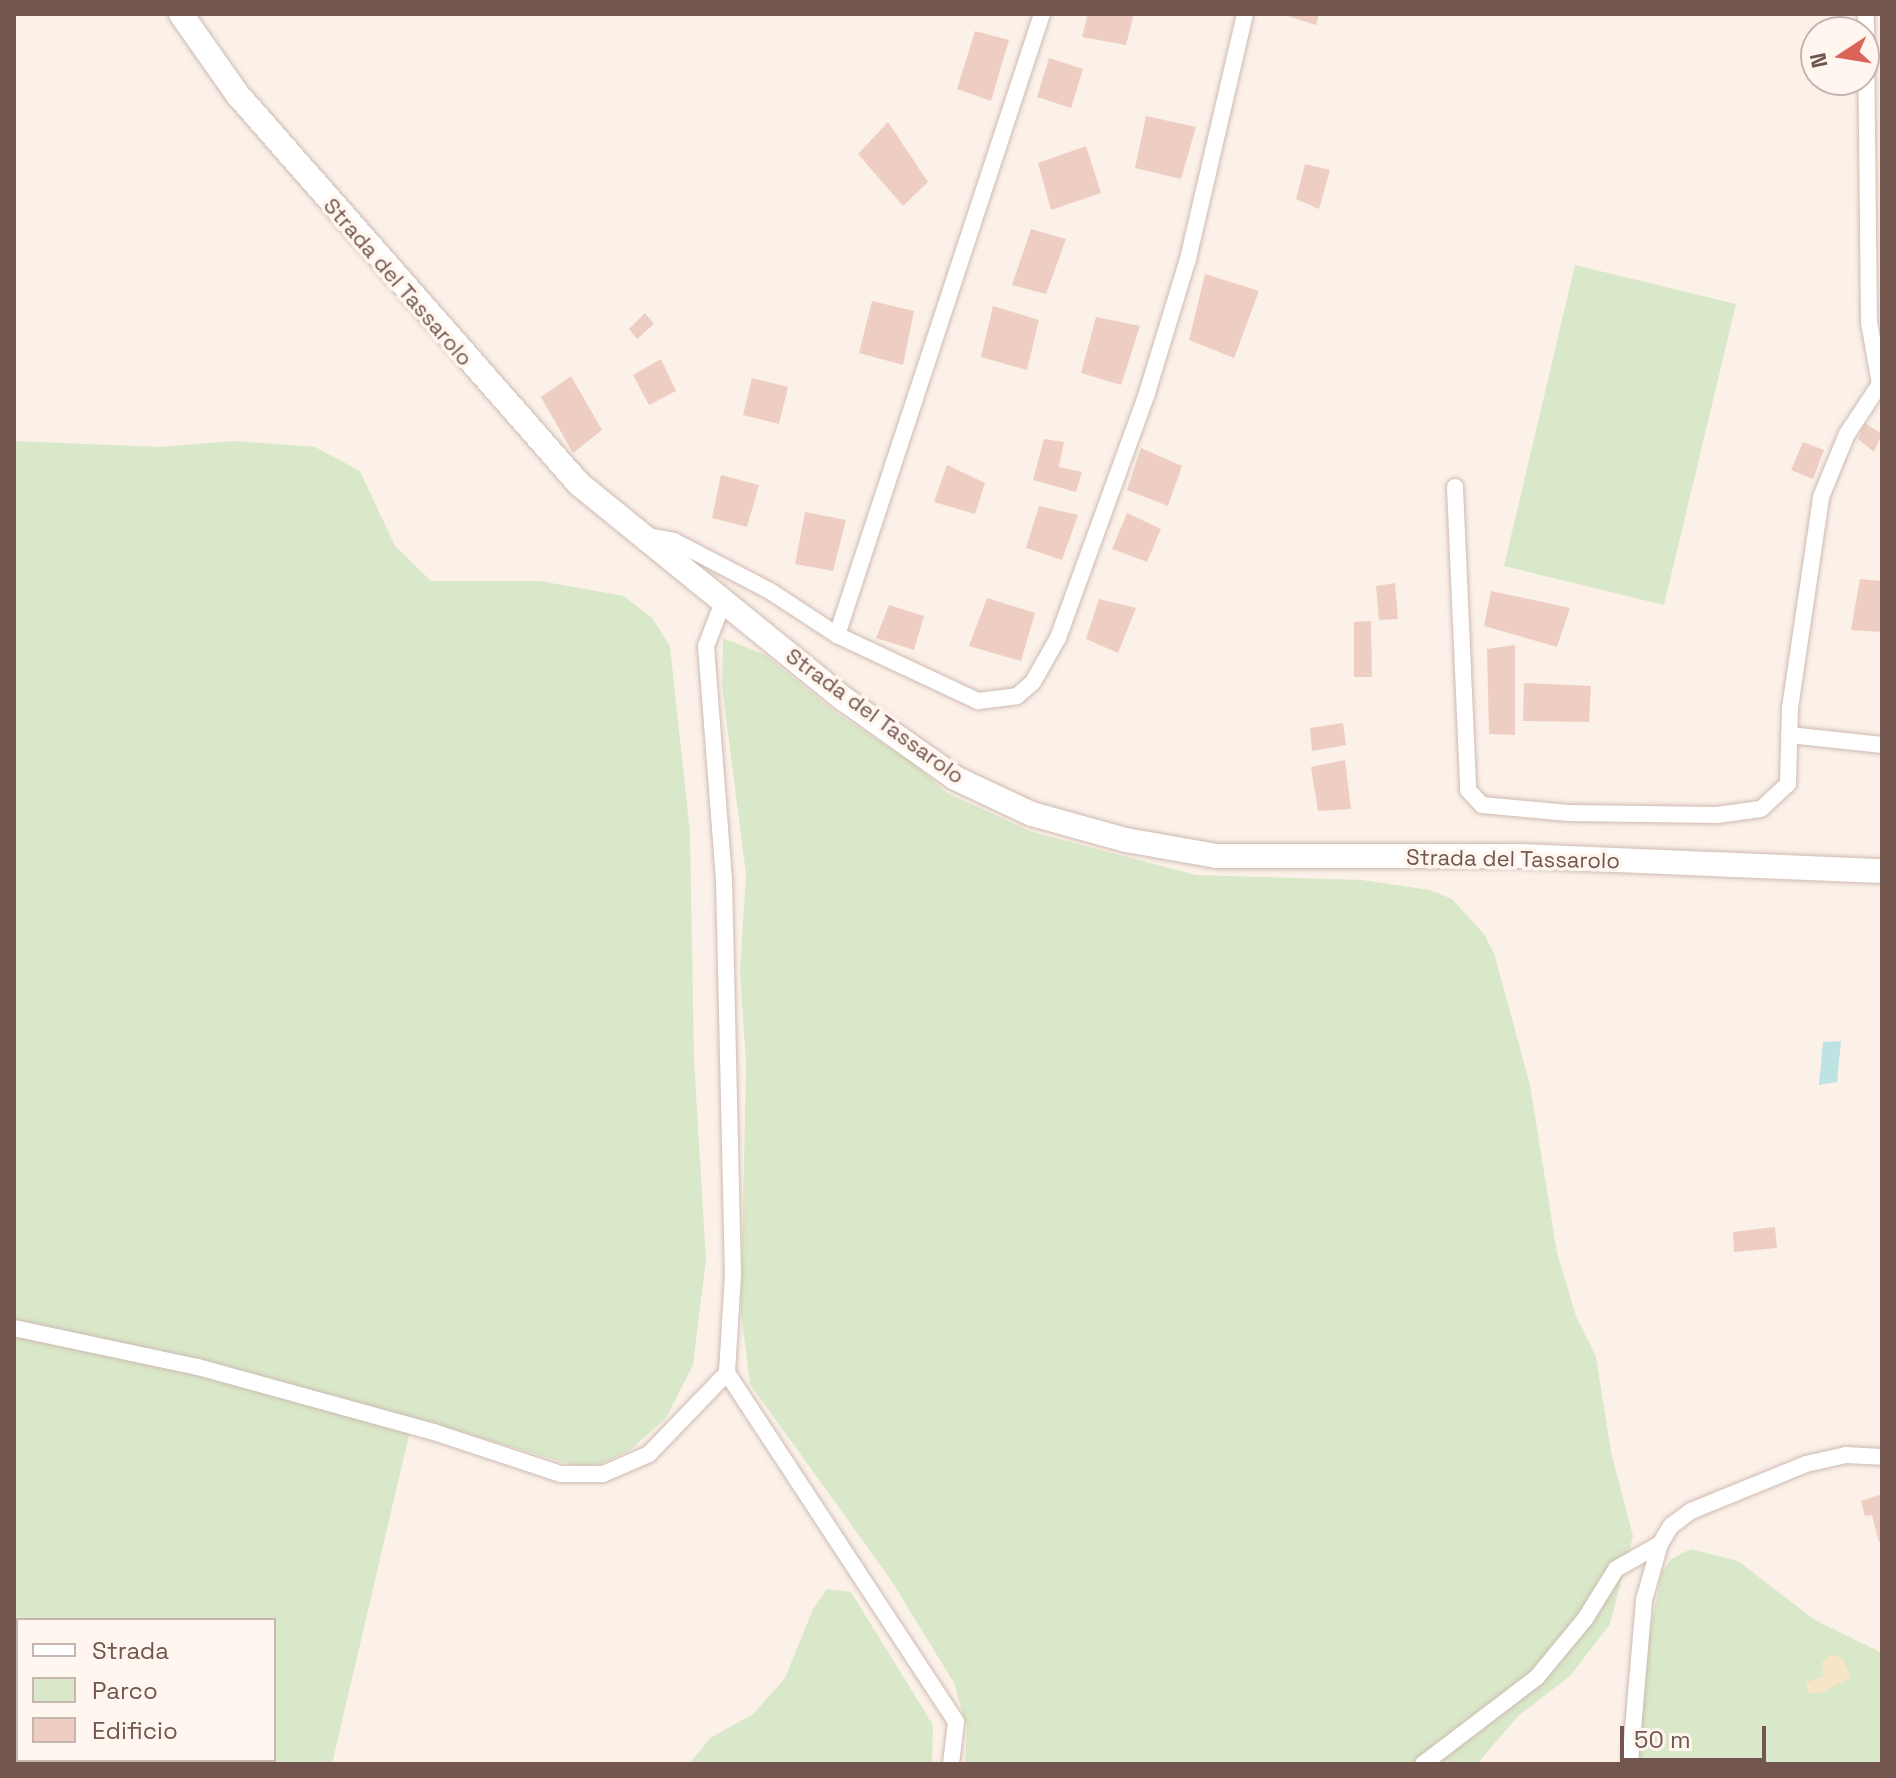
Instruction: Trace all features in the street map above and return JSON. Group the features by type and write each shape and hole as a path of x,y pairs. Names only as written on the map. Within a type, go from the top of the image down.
{"main road":[{"name":"Strada del Tassarolo","path":"181,14 238,95 492,390 579,484 637,535 955,778 1032,814 1126,840 1217,856 1521,856 1882,871"}],"street":[{"path":"837,635 1042,14"},
{"path":"637,535 674,541 770,591 837,635 978,701 1017,696 1033,682 1058,638 1147,393 1188,259 1245,14"},
{"path":"1455,487 1468,790 1482,805 1687,815 1761,809 1788,784 1789,735 1821,497 1847,434 1881,384 1869,322 1866,14"},
{"path":"723,602 706,646 724,880 733,1274 727,1373 956,1722 951,1764"},
{"path":"1789,735 1882,745"},
{"path":"14,1328 198,1367 434,1432 561,1474 603,1474 649,1454 727,1373"},
{"path":"1630,1764 1644,1600 1660,1544 1671,1526 1691,1511 1751,1485 1846,1455 1882,1457"},
{"path":"1423,1764 1537,1677 1585,1619 1616,1569 1660,1544"}],"green space":[{"path":"1575,265 1736,304 1664,605 1504,566"},
{"path":"14,441 160,447 234,441 315,447 360,471 395,546 431,581 540,581 624,596 652,618 670,646 690,833 694,1061 706,1259 693,1365 666,1418 630,1450 600,1464 576,1466 413,1418 332,1764 14,1764"},
{"path":"723,638 766,655 835,712 913,763 947,793 1032,832 1196,875 1362,880 1430,890 1452,899 1484,934 1494,953 1530,1085 1557,1253 1576,1316 1596,1357 1611,1452 1633,1536 1610,1624 1570,1676 1518,1716 1477,1764 965,1764 967,1728 954,1683 891,1580 750,1384 741,1313 746,1064 740,971 746,874 722,686"},
{"path":"1691,1549 1738,1561 1815,1620 1882,1653 1882,1764 1638,1764 1647,1646 1662,1572 1671,1559"},
{"path":"827,1589 851,1592 933,1725 932,1764 689,1764 710,1738 753,1714 785,1678 813,1609"}],"sand":[{"path":"1831,1654 1842,1658 1851,1677 1820,1693 1808,1693 1806,1683 1823,1676 1822,1662"}],"water":[{"path":"1841,1041 1837,1082 1819,1085 1823,1042"}],"building":[{"path":"1088,14 1134,14 1126,45 1082,37"},
{"path":"1281,14 1319,14 1316,25"},
{"path":"975,31 1009,40 991,101 957,89"},
{"path":"1049,58 1083,69 1071,108 1037,97"},
{"path":"1146,116 1196,127 1181,179 1135,168"},
{"path":"888,122 928,182 903,206 858,154"},
{"path":"1086,146 1101,193 1051,210 1038,163"},
{"path":"1305,164 1330,170 1319,209 1296,199"},
{"path":"1031,229 1066,239 1046,294 1012,285"},
{"path":"1205,274 1259,291 1234,358 1189,340"},
{"path":"872,301 914,311 903,365 859,353"},
{"path":"993,306 1039,320 1027,370 981,357"},
{"path":"645,313 654,324 637,339 629,329"},
{"path":"1096,317 1140,326 1121,385 1081,373"},
{"path":"661,359 676,391 649,405 633,375"},
{"path":"571,376 602,430 573,453 541,397"},
{"path":"752,378 788,387 779,424 743,415"},
{"path":"1865,423 1882,434 1874,452 1858,439"},
{"path":"1044,439 1064,442 1059,467 1082,472 1076,492 1033,480"},
{"path":"1803,442 1824,450 1813,479 1791,470"},
{"path":"1141,448 1182,466 1168,506 1127,490"},
{"path":"947,465 985,483 975,514 934,502"},
{"path":"721,475 759,485 747,527 712,518"},
{"path":"1039,506 1078,515 1062,560 1026,548"},
{"path":"805,512 846,520 833,571 795,564"},
{"path":"1127,513 1161,529 1147,562 1112,549"},
{"path":"1860,579 1882,581 1882,632 1851,630"},
{"path":"1395,583 1398,619 1379,620 1376,586"},
{"path":"1491,591 1570,608 1557,647 1484,626"},
{"path":"987,598 1035,613 1021,661 969,646"},
{"path":"1099,599 1136,608 1118,653 1086,639"},
{"path":"889,605 924,616 914,650 876,638"},
{"path":"1371,621 1372,677 1354,677 1354,622"},
{"path":"1515,645 1515,735 1489,734 1487,649"},
{"path":"1524,683 1591,686 1589,722 1523,721"},
{"path":"1343,723 1346,745 1312,751 1310,728"},
{"path":"1345,760 1351,809 1318,811 1311,767"},
{"path":"1775,1227 1777,1248 1734,1252 1733,1232"},
{"path":"1882,1494 1882,1541 1879,1542 1872,1515 1865,1516 1861,1501"}]}
